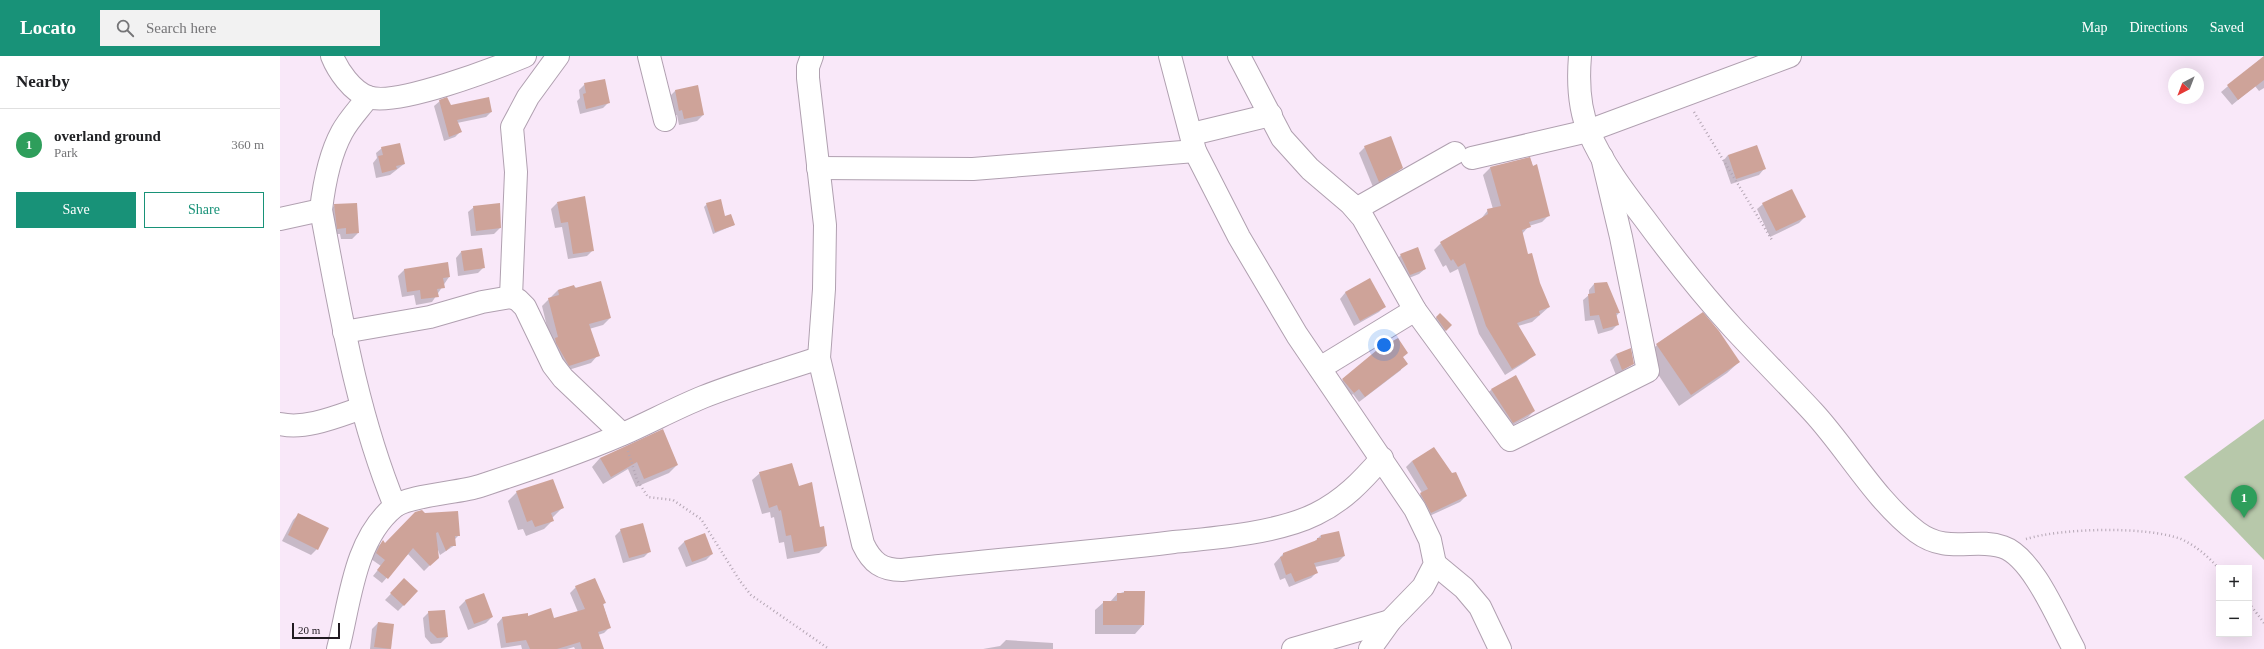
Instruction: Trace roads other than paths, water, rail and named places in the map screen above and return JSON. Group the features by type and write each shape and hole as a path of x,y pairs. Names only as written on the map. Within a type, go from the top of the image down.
{"street":[{"path":"332,56 336,65 349,82 368,97 386,98 444,86 525,56"},
{"path":"511,297 516,172 512,127 528,97 558,56"},
{"path":"649,56 664,120"},
{"path":"812,56 808,68 808,78 825,225 824,289 819,358 863,544 873,561 880,566 890,570 1122,548 1223,537 1281,526 1314,515 1339,501 1362,482 1382,458"},
{"path":"1170,56 1193,142 1265,282 1320,368 1416,509 1430,540 1434,564 1423,587 1390,621 1370,649"},
{"path":"1239,56 1259,97 1272,115 1282,138 1297,156 1356,209 1363,218 1415,310 1510,440 1648,371 1621,237 1602,157"},
{"path":"1580,56 1578,77 1588,131 1602,157 1667,249 1733,328 1814,413 1884,499 1905,522 1925,537 1944,544 2002,546 2020,556 2027,565 2074,649"},
{"path":"1356,209 1463,156 1588,131 1790,56"},
{"path":"368,97 342,132 335,149 323,190 321,210 344,332 362,408 384,479 395,506"},
{"path":"818,168 973,169 1193,142 1272,115"},
{"path":"280,218 321,210"},
{"path":"344,332 430,317 482,302 511,297 518,300 525,307 553,365 564,378 623,434"},
{"path":"1320,368 1415,310"},
{"path":"338,649 356,572 370,538 380,522 395,506 412,500 477,487 623,434 703,397 819,358"},
{"path":"280,424 286,426 321,421 362,408"},
{"path":"1434,564 1464,588 1480,607 1500,649"},
{"path":"1293,649 1390,621"}],"place":[{"name":"overland ground","path":"2244,518"}]}
